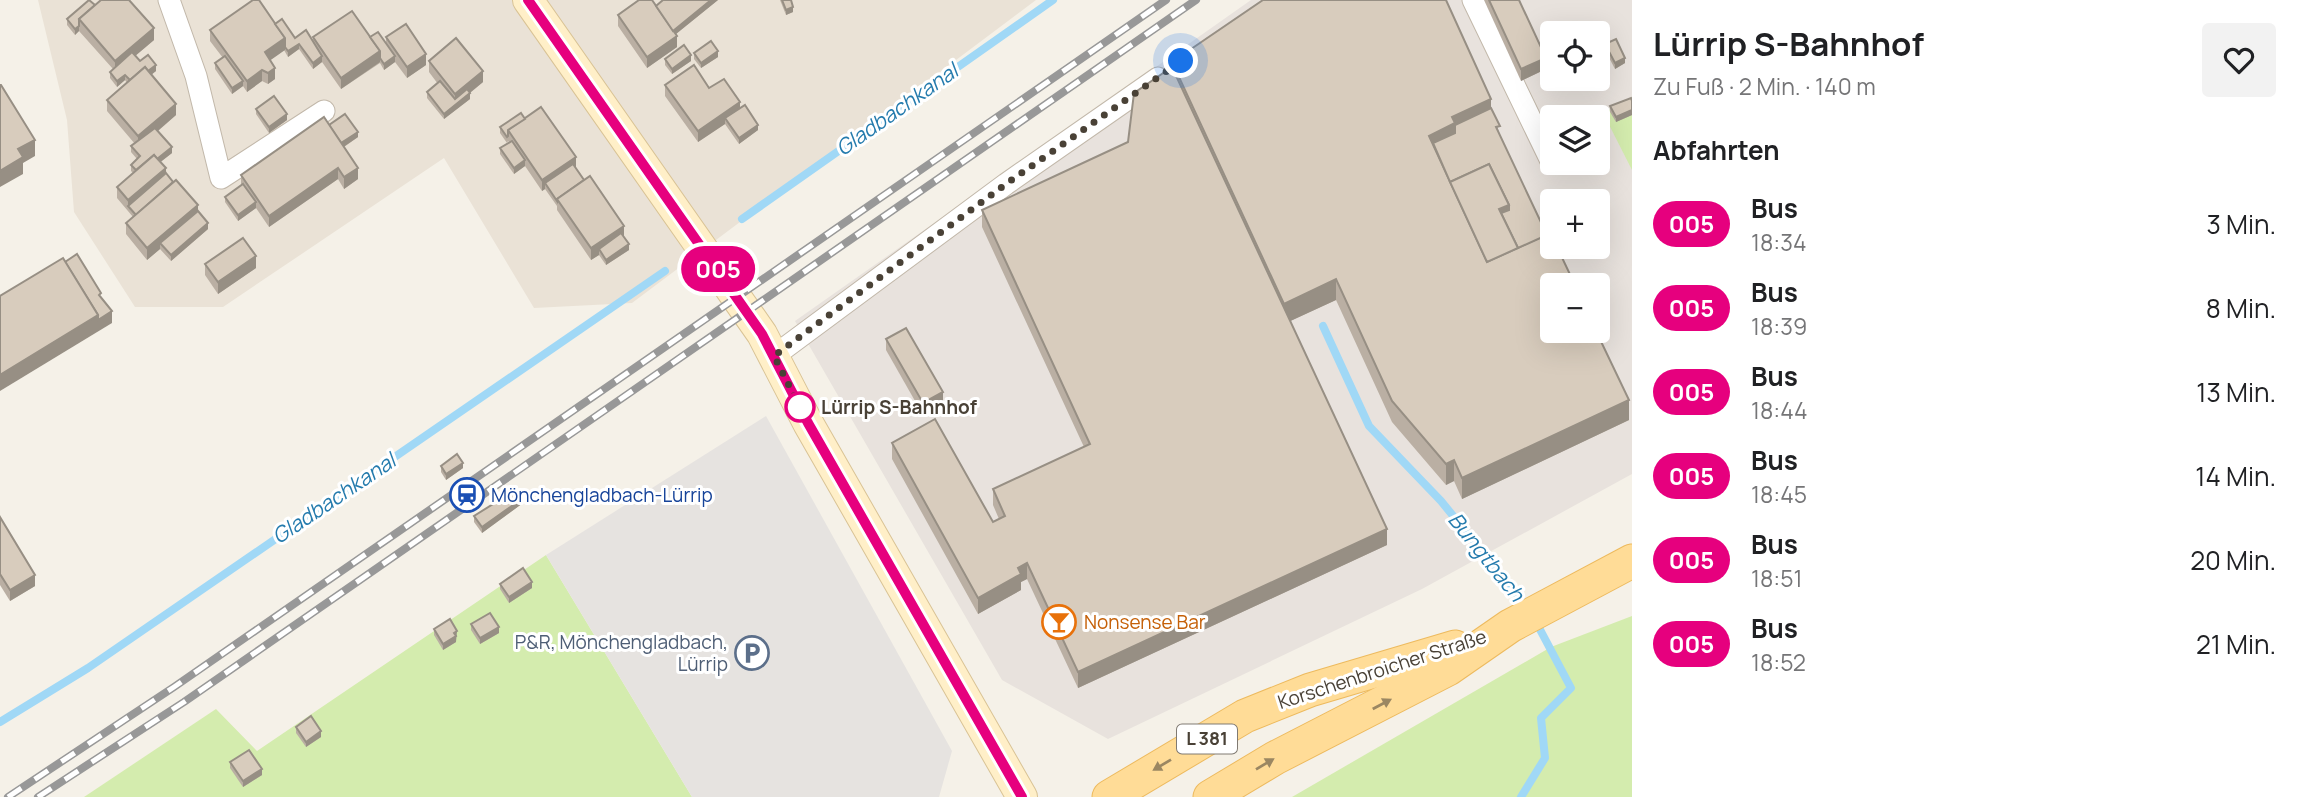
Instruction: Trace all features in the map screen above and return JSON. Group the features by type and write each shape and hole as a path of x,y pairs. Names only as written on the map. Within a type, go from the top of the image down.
{"main road":[{"path":"528,0 704,248 774,356 879,548 1022,797"},
{"name":"Korschenbroicher Straße","path":"1210,797 1275,758 1448,669 1510,626 1632,561"},
{"name":"Korschenbroicher Straße","path":"1109,797 1245,716 1310,690 1436,655 1510,626"}],"street":[{"path":"169,0 196,76 222,178 324,111"},
{"path":"1473,0 1540,140"},
{"path":"774,356 1006,184 1177,64"}],"shaded area":[{"path":"38,0 1036,0 632,303 534,308 444,158 223,307 135,307 74,212 67,120"},
{"path":"1251,0 1632,0 1632,474 1422,589 1108,739 1002,680 795,321"},
{"name":"P&R, Mönchengladbach, Lürrip","path":"766,416 952,751 939,797 692,797 546,555"}],"green space":[{"path":"1632,97 1632,170 1610,127 1610,109"},
{"path":"546,555 692,797 84,797 216,709 257,751"},
{"path":"1632,616 1632,797 1292,797 1551,647"}],"building":[{"path":"89,0 95,5 79,19 79,26 75,29 67,19"},
{"path":"101,0 129,0 154,28 115,61 79,19"},
{"path":"253,0 259,0 285,38 265,52 275,68 268,73 262,70 247,81 210,30"},
{"path":"639,0 652,0 677,36 647,57 618,15"},
{"path":"663,0 711,0 673,31 656,6"},
{"path":"782,0 791,0 793,7 786,10"},
{"path":"1263,0 1446,0 1491,99 1452,117 1455,123 1429,136 1487,262 1540,238 1540,259 1563,259 1569,273 1540,273 1540,343 1602,343 1629,400 1462,478 1454,460 1446,464 1392,401 1336,279 1284,304 1172,62"},
{"path":"1489,0 1519,0 1540,45 1540,61 1521,69"},
{"path":"352,11 380,51 341,78 313,37"},
{"path":"282,19 295,38 306,30 322,56 313,63 299,44 288,51 285,38 275,24"},
{"path":"406,24 426,54 407,67 386,37"},
{"path":"378,32 395,56 384,64 380,51 370,37"},
{"path":"456,38 483,71 455,94 429,61"},
{"path":"1616,39 1625,58 1615,63 1610,54 1610,42"},
{"path":"711,41 718,51 701,63 694,53"},
{"path":"684,45 691,55 672,69 665,59"},
{"path":"132,52 140,61 148,55 156,65 148,71 145,67 130,80 125,75 117,81 110,72"},
{"path":"225,56 243,81 232,88 215,63"},
{"path":"694,65 709,88 724,79 740,102 698,131 665,85"},
{"path":"145,67 176,104 138,136 107,100"},
{"path":"1172,67 1387,529 1078,672 1027,563 1018,568 1021,574 978,598 892,443 935,419 993,522 1005,516 993,489 1090,444 982,210 1128,142 1134,93"},
{"path":"440,81 455,99 467,89 470,93 444,114 427,92"},
{"path":"0,85 35,140 18,149 23,157 0,171"},
{"path":"274,96 287,114 269,127 256,109"},
{"path":"1631,98 1632,101 1632,110 1616,117 1610,106"},
{"path":"745,105 758,125 739,138 725,118"},
{"path":"541,107 576,157 542,180 508,130"},
{"path":"1491,108 1500,126 1496,127 1540,220 1540,238 1518,248 1501,213 1509,210 1509,205 1489,164 1450,182 1433,143 1455,133 1455,125"},
{"path":"521,113 525,119 508,130 507,137 500,127"},
{"path":"345,114 358,132 341,143 329,125"},
{"path":"324,117 358,168 344,177 338,168 269,216 241,175"},
{"path":"155,128 172,147 157,159 154,155 136,170 131,165 140,156 131,146"},
{"path":"512,141 525,160 514,168 500,148"},
{"path":"154,155 166,168 128,200 117,187"},
{"path":"573,164 584,180 557,201 545,183"},
{"path":"1489,164 1509,205 1499,209 1518,248 1487,262 1450,182"},
{"path":"166,173 173,182 136,215 128,206"},
{"path":"590,176 624,226 591,248 557,199"},
{"path":"176,180 198,205 147,248 126,223"},
{"path":"243,184 256,202 238,215 225,197"},
{"path":"198,211 208,223 171,255 160,243"},
{"path":"621,233 629,244 606,260 599,249"},
{"path":"243,238 256,256 218,282 205,264"},
{"path":"77,254 101,293 99,295 112,311 98,320 98,315 65,262"},
{"path":"63,258 98,315 0,375 0,296"},
{"path":"906,328 943,392 923,403 886,339"},
{"path":"457,454 463,463 446,474 441,466"},
{"path":"517,489 523,498 482,527 474,516"},
{"path":"0,517 35,575 10,590 0,574"},
{"path":"523,568 532,582 509,597 500,584"},
{"path":"490,613 499,627 480,638 471,624"},
{"path":"450,619 457,631 454,633 456,636 443,644 434,629"},
{"path":"311,716 321,731 306,742 296,727"},
{"path":"249,750 262,769 243,781 230,762"}],"waterway":[{"name":"Gladbachkanal","path":"742,219 1053,0"},
{"name":"Gladbachkanal","path":"0,722 88,668 665,271"},
{"name":"Bungtbach","path":"1323,326 1369,426 1441,501 1528,608"},
{"name":"Bungtbach","path":"1521,797 1545,758 1541,718 1571,688 1536,622"}],"railway":[{"path":"8,797 174,687 1166,0"},
{"path":"38,797 184,702 1196,0"}],"bus line":[{"name":"005","path":"528,0 762,334 808,423 1022,797"}],"place":[{"name":"Lürrip S-Bahnhof","path":"800,407"},
{"name":"Mönchengladbach-Lürrip","path":"467,495"},
{"name":"Nonsense Bar","path":"1059,622"},
{"name":"P&R, Mönchengladbach, Lürrip","path":"752,653"}],"route":[{"path":"800,407 774,356 1006,184 1181,61"}]}
